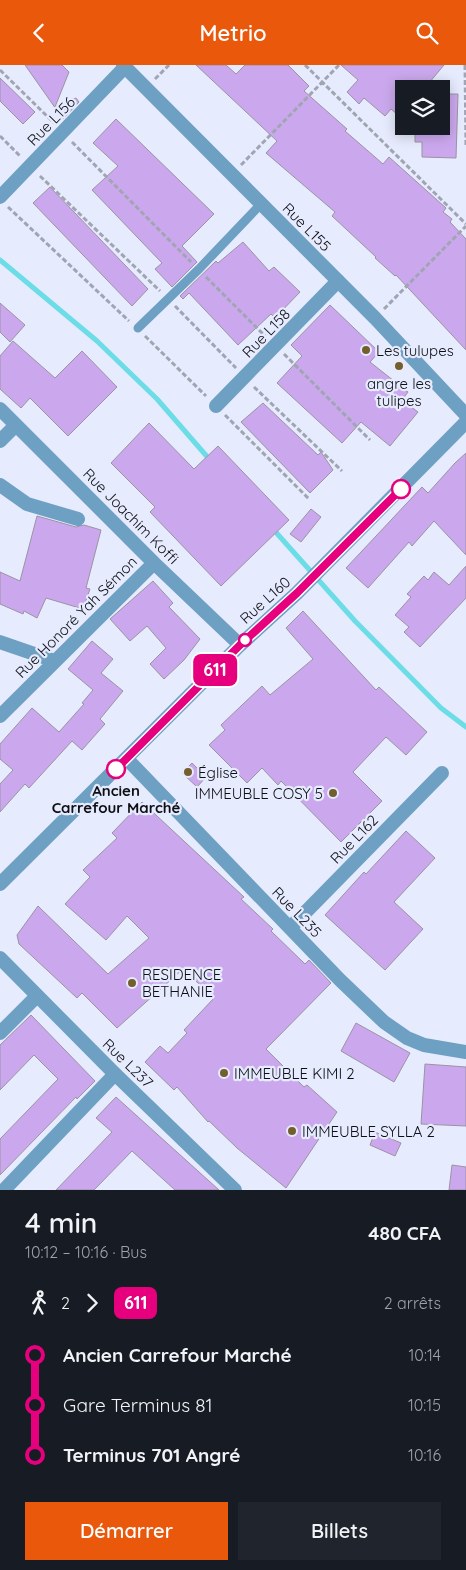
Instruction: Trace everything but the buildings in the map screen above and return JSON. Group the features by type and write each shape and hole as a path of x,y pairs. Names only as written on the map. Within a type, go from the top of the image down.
{"street":[{"name":"Rue L156","path":"4,202 63,132 124,66"},
{"name":"Rue L155","path":"124,66 375,318 466,415"},
{"name":"Rue L158","path":"216,406 338,281"},
{"name":"Rue Joachim Koffi","path":"0,409 154,563 240,645"},
{"name":"Rue L160","path":"0,884 240,645 297,593 466,422"},
{"path":"0,441 16,425"},
{"path":"0,485 27,504 78,519"},
{"name":"Rue Honoré Yah Sémon","path":"0,716 154,563"},
{"path":"0,642 55,661"},
{"name":"Rue L235","path":"127,759 340,980 384,1023 407,1038 424,1045 466,1052"},
{"name":"Rue L162","path":"290,928 442,773"},
{"name":"Rue L237","path":"0,958 231,1189"},
{"path":"0,1033 37,996"},
{"path":"4,1190 115,1073"}],"lane":[{"path":"138,328 199,269 261,204"}],"path":[{"path":"305,65 466,225 375,318"},
{"path":"232,174 338,65"},
{"path":"465,65 466,147"},
{"path":"0,70 370,440"},
{"path":"4,202 138,328 309,499"}],"waterway":[{"path":"0,260 97,341 157,399 210,460"},
{"path":"273,529 355,621 441,708 466,727"}],"bus line":[{"name":"611","path":"116,769 240,645 297,593 401,489"}],"place":[{"name":"Les tulupes","path":"366,350"},
{"name":"angre les tulipes","path":"399,366"},
{"name":"Ancien Carrefour Marché","path":"116,769"},
{"name":"Église","path":"188,772"},
{"name":"IMMEUBLE COSY 5","path":"333,793"},
{"name":"RESIDENCE BETHANIE","path":"132,983"},
{"name":"IMMEUBLE KIMI 2","path":"224,1073"},
{"name":"IMMEUBLE SYLLA 2","path":"292,1131"}]}
